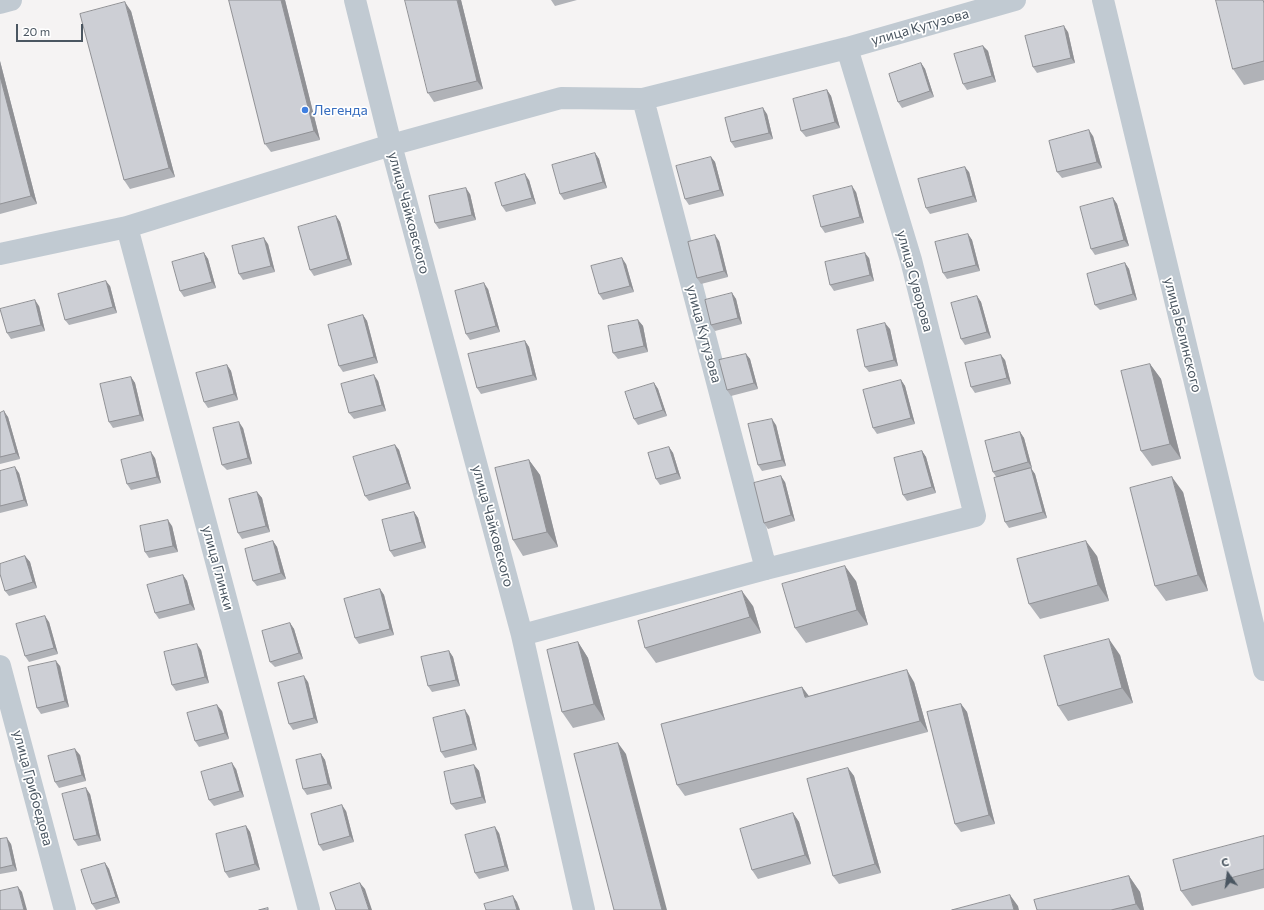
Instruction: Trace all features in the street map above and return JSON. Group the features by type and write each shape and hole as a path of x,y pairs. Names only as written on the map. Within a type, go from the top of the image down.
{"street":[{"path":"0,3 11,0"},
{"name":"улица Чайковского","path":"355,0 391,145 522,635 584,910"},
{"name":"улица Кутузова","path":"0,254 127,226 391,145 561,98 643,98 847,48 1015,0"},
{"name":"улица Белинского","path":"1103,0 1264,670"},
{"name":"улица Суворова","path":"766,569 975,516 911,260 847,48"},
{"name":"улица Кутузова","path":"643,98 766,569"},
{"name":"улица Глинки","path":"127,226 309,910"},
{"path":"522,635 766,569"},
{"name":"улица Грибоедова","path":"0,666 65,910"}],"building":[{"path":"229,0 281,0 314,131 265,144"},
{"path":"405,0 457,0 477,81 428,93"},
{"path":"1216,0 1263,0 1264,61 1233,69"},
{"path":"125,2 169,168 124,180 80,14"},
{"path":"1064,26 1071,58 1033,67 1025,36"},
{"path":"983,46 992,76 963,84 954,54"},
{"path":"921,63 930,91 898,102 889,74"},
{"path":"0,76 31,196 0,204"},
{"path":"827,90 835,122 801,131 793,99"},
{"path":"763,108 769,133 731,142 725,118"},
{"path":"1089,130 1097,162 1057,172 1049,141"},
{"path":"595,153 603,182 560,194 552,165"},
{"path":"711,157 720,190 685,199 676,166"},
{"path":"965,167 973,196 926,208 918,179"},
{"path":"525,174 532,198 502,206 495,183"},
{"path":"852,186 860,217 821,227 813,196"},
{"path":"466,188 472,215 435,223 429,196"},
{"path":"1113,198 1124,240 1091,249 1080,207"},
{"path":"336,216 348,259 310,270 298,227"},
{"path":"968,234 976,265 943,273 935,242"},
{"path":"715,235 724,271 697,278 688,242"},
{"path":"264,238 271,266 239,274 232,246"},
{"path":"204,253 212,282 180,291 172,262"},
{"path":"865,253 870,275 830,285 825,262"},
{"path":"622,258 630,286 599,294 591,266"},
{"path":"1125,263 1133,294 1095,305 1087,274"},
{"path":"106,281 113,307 65,320 58,294"},
{"path":"484,283 496,326 466,334 455,291"},
{"path":"732,293 738,318 711,325 705,300"},
{"path":"977,296 987,332 961,339 951,303"},
{"path":"35,300 41,325 7,333 0,309"},
{"path":"363,315 374,357 339,366 328,325"},
{"path":"638,320 644,346 613,353 608,326"},
{"path":"885,323 894,360 865,367 857,330"},
{"path":"525,341 533,375 477,388 468,354"},
{"path":"746,354 754,383 727,390 719,360"},
{"path":"1001,355 1007,378 971,387 965,363"},
{"path":"1150,364 1170,444 1141,451 1121,371"},
{"path":"227,365 234,394 204,402 196,373"},
{"path":"374,375 382,405 349,413 341,384"},
{"path":"131,377 140,415 109,422 100,384"},
{"path":"901,380 911,418 873,428 863,390"},
{"path":"654,383 663,410 634,419 625,392"},
{"path":"4,411 16,453 0,457 0,413"},
{"path":"772,419 782,460 758,465 748,424"},
{"path":"239,422 248,458 222,465 213,428"},
{"path":"1020,432 1028,462 993,472 985,441"},
{"path":"395,445 407,483 365,496 353,457"},
{"path":"669,447 677,473 656,479 648,453"},
{"path":"922,451 932,487 903,495 894,458"},
{"path":"151,452 157,477 127,484 121,460"},
{"path":"529,460 547,532 513,540 495,468"},
{"path":"15,467 24,500 0,506 0,471"},
{"path":"1031,468 1043,512 1005,522 994,478"},
{"path":"781,476 791,515 764,523 754,483"},
{"path":"1172,477 1198,575 1155,586 1130,488"},
{"path":"257,492 266,526 238,533 229,499"},
{"path":"414,512 422,542 390,551 382,520"},
{"path":"168,520 173,546 145,552 140,526"},
{"path":"273,541 281,573 253,581 245,549"},
{"path":"1086,541 1098,585 1029,604 1017,559"},
{"path":"25,556 33,582 5,591 0,574 0,564"},
{"path":"845,566 857,610 795,628 782,584"},
{"path":"183,575 190,604 155,613 147,585"},
{"path":"380,589 390,629 355,638 344,599"},
{"path":"742,591 750,617 645,648 638,621"},
{"path":"45,616 54,648 25,656 16,624"},
{"path":"290,623 299,653 270,662 262,631"},
{"path":"1109,639 1122,688 1058,706 1044,656"},
{"path":"578,642 594,704 562,712 547,650"},
{"path":"197,644 205,677 172,685 164,652"},
{"path":"449,651 456,680 428,686 421,657"},
{"path":"56,661 65,701 37,708 28,667"},
{"path":"907,670 920,721 677,785 661,724 802,687 805,697"},
{"path":"304,676 314,718 289,724 278,683"},
{"path":"961,704 989,815 955,824 927,712"},
{"path":"217,705 225,733 195,741 187,713"},
{"path":"465,710 473,744 441,752 433,718"},
{"path":"618,743 662,910 614,910 574,754"},
{"path":"75,749 82,775 55,782 48,756"},
{"path":"321,754 328,784 303,789 296,760"},
{"path":"232,763 240,791 209,800 201,772"},
{"path":"474,765 482,797 451,804 444,772"},
{"path":"848,768 875,864 833,876 807,779"},
{"path":"86,788 97,835 74,840 62,794"},
{"path":"342,805 350,836 319,845 311,814"},
{"path":"793,813 805,855 752,870 740,829"},
{"path":"246,826 255,864 225,872 216,834"},
{"path":"495,827 505,866 475,873 465,835"},
{"path":"1264,836 1264,869 1181,891 1173,860"},
{"path":"7,838 13,865 0,868 0,839"},
{"path":"105,863 116,897 92,904 81,870"},
{"path":"1129,876 1136,904 1111,910 1037,910 1034,900"},
{"path":"360,883 369,910 336,910 330,893"},
{"path":"18,887 24,910 0,910 0,891"},
{"path":"1010,895 1014,910 952,910"},
{"path":"513,896 517,910 486,910 484,904"}],"place":[{"name":"Легенда","path":"305,110"}]}
